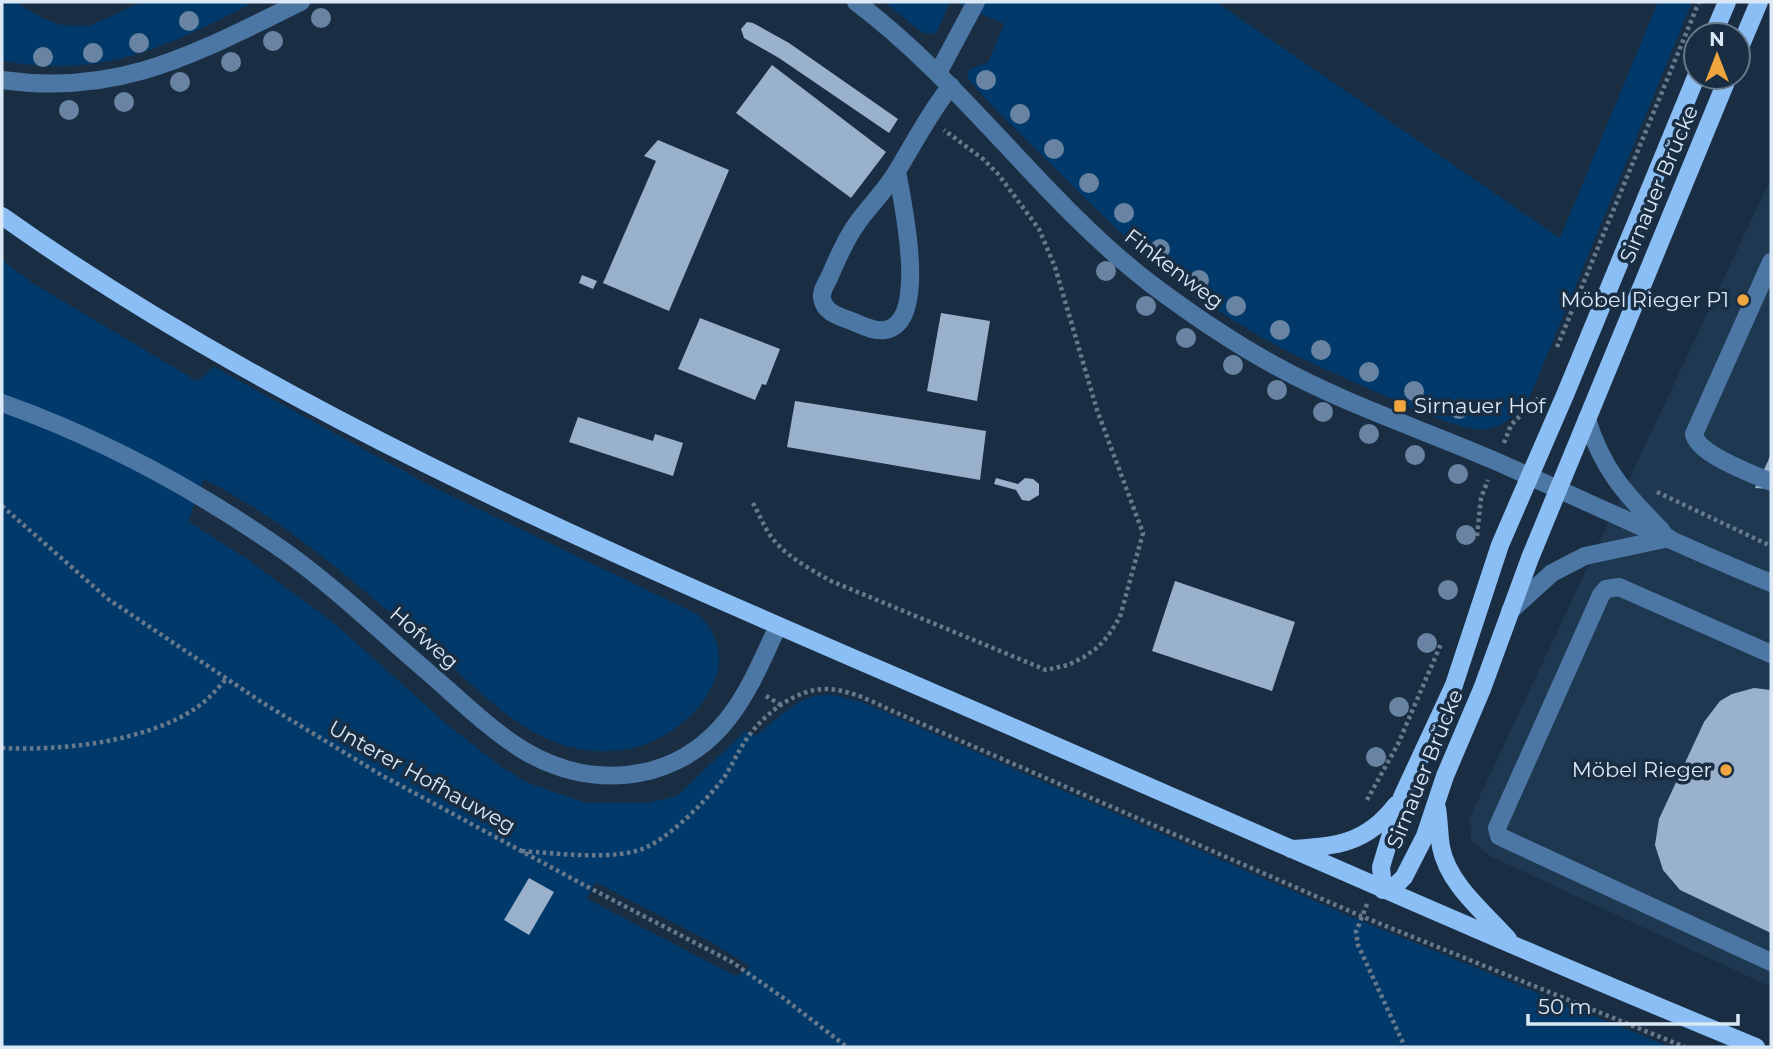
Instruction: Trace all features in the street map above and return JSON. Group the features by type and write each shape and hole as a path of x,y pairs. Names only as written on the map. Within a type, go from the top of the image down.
{"main road":[{"path":"1719,21 1727,2"},
{"path":"1751,21 1759,2"},
{"name":"Sirnauer Brücke","path":"1690,91 1560,408 1500,544 1454,685 1402,797 1381,867 1383,890 1397,884 1404,877 1425,836 1558,489 1722,91"},
{"path":"2,216 122,296 315,406 466,482 778,626 1383,890 1756,1047"},
{"path":"1288,849 1351,842 1376,827 1402,797"},
{"path":"1437,802 1441,848 1451,873 1513,944"}],"street":[{"path":"2,80 68,83 104,81 140,73 197,52 302,2"},
{"name":"Finkenweg","path":"856,2 899,36 944,79 1079,220 1148,282 1183,308 1276,366 1318,387 1530,476 1771,583"},
{"path":"897,172 910,243 910,284 903,315 897,324 892,328 876,330 830,311 822,300 822,293 836,260 855,228 897,172 927,118 976,2"},
{"path":"1771,262 1693,434 1695,441 1705,450 1771,482"},
{"name":"Hofweg","path":"2,403 137,462 219,509 288,554 505,737 542,760 580,774 624,776 646,773 668,766 707,740 736,708 750,686 778,626"},
{"path":"1587,419 1595,443 1617,483 1669,538"},
{"path":"1510,611 1552,573 1585,556 1669,538"},
{"path":"1771,654 1619,587 1606,589 1497,828 1499,836 1503,838 1771,962"}],"path":[{"path":"753,503 773,539 807,567 831,580 1046,670 1068,665 1098,647 1120,617 1143,533 1097,410 1055,267 1039,229 1013,191 983,159 927,118"},
{"path":"1537,399 1560,408"},
{"path":"1653,489 1771,546"},
{"name":"Unterer Hofhauweg","path":"2,506 93,587 226,678 348,756 732,962 846,1047"},
{"path":"2,748 40,748 87,743 117,738 158,726 199,707 226,678"},
{"path":"522,851 596,855 632,852 648,847 676,826 713,791 750,734 781,705 810,691 824,689 859,696 1361,916 1685,1047"},
{"path":"1361,916 1356,932 1357,945 1405,1047"}],"shaded area":[{"path":"2,2 15,2 44,19 62,25 89,26 142,2 254,2 162,45 103,62 72,66 2,61"},
{"path":"884,2 950,2 936,34 923,33"},
{"path":"954,2 1216,2 1560,238 1658,2 1692,2 1532,392 1506,421 1484,429 1460,426 1431,416 1295,355 1218,311 1166,272 1094,207 996,110 967,77 970,69 988,62 1004,24"},
{"path":"1771,178 1771,987 1490,856 1471,840 1470,817"},
{"path":"2,260 34,284 197,381 214,367 427,484 697,614 712,632 719,651 718,671 711,690 699,707 665,735 636,747 602,751 567,746 540,736 509,716 326,559 267,516 204,479 188,521 247,559 334,623 450,727 502,767 528,783 587,803 648,803 677,796 745,731 756,736 799,702 807,699 821,695 840,696 864,703 1349,916 1670,1047 2,1047","holes":["595,882 713,943 751,967 736,976 587,899"]}],"building":[{"path":"747,22 789,43 898,119 889,133 779,58 744,38 741,29"},
{"path":"772,65 886,152 851,198 736,113"},
{"path":"658,140 729,170 669,311 603,283 656,161 644,156"},
{"path":"582,275 597,281 593,289 579,283"},
{"path":"941,313 990,321 977,401 927,391"},
{"path":"700,318 780,349 766,385 762,384 755,400 678,369"},
{"path":"795,401 986,431 980,480 787,447"},
{"path":"578,417 653,441 655,434 683,443 673,476 569,442"},
{"path":"1771,453 1771,489 1755,488 1768,461"},
{"path":"996,478 1018,484 1025,478 1033,479 1039,484 1039,495 1029,501 1022,500 1016,490 994,484"},
{"path":"1175,581 1295,622 1272,691 1152,651"},
{"name":"Möbel Rieger","path":"1754,688 1771,690 1771,933 1680,890 1663,870 1655,845 1659,819 1704,722 1720,701 1732,694"},
{"path":"529,878 554,892 529,935 504,920"}],"place":[{"name":"Möbel Rieger P1","path":"1743,300"},
{"name":"Sirnauer Hof","path":"1400,406"},
{"name":"Möbel Rieger","path":"1726,770"}]}
